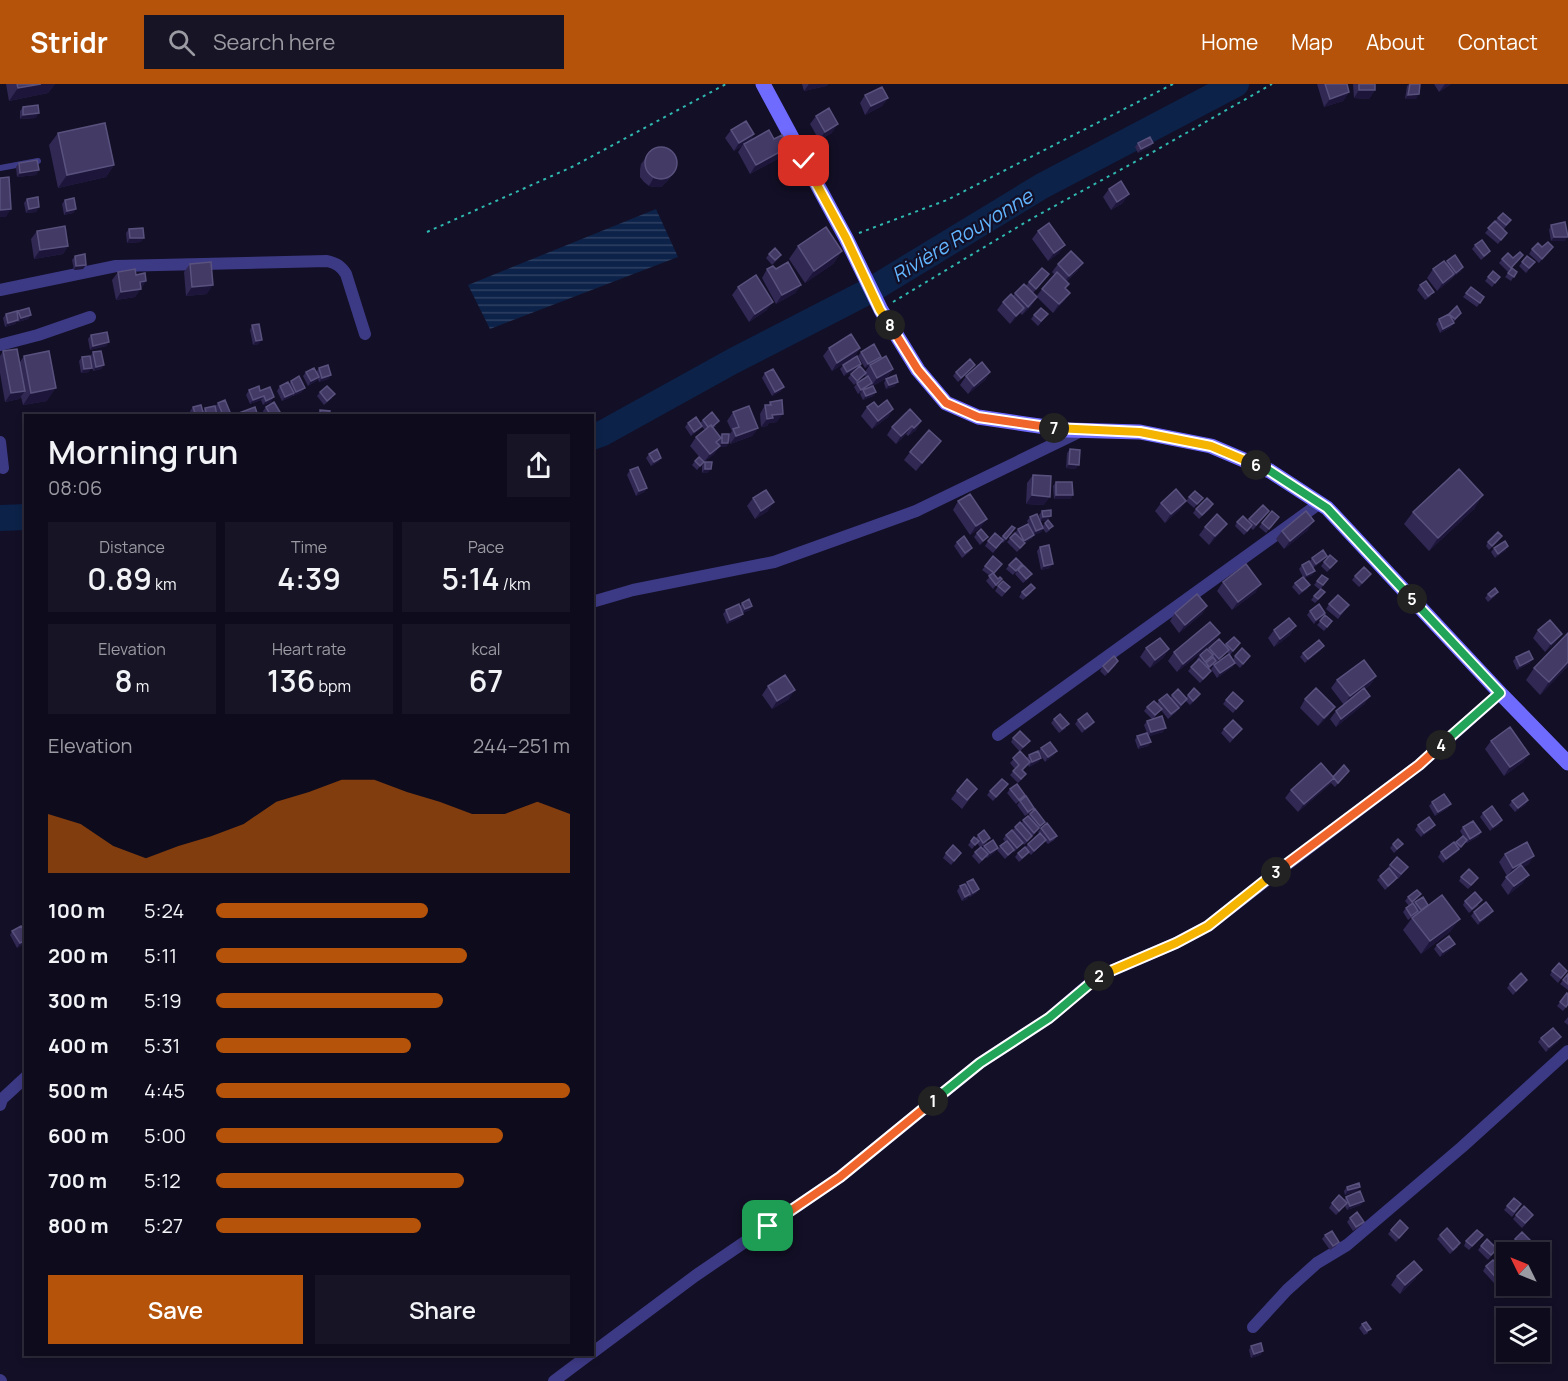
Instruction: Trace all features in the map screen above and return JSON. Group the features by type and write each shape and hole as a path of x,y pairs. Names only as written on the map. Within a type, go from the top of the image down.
{"main road":[{"path":"763,84 846,238 880,310 918,370 946,403 978,417 1046,427 1140,432 1211,446 1270,471 1327,508 1568,763"}],"street":[{"path":"0,290 116,266 327,261 334,262 346,274 365,334"},
{"path":"0,345 90,317"},
{"path":"594,601 633,590 774,562 916,511 1082,430"},
{"path":"0,442 3,468"},
{"path":"998,735 1320,503"},
{"path":"594,1352 695,1276 840,1177 980,1063 1049,1018 1097,977 1176,943 1208,926 1419,765 1500,693"},
{"path":"1253,1327 1287,1290 1317,1263 1347,1245 1462,1147 1568,1050"},
{"path":"0,1105 2,1099 24,1079"},
{"path":"554,1381 588,1356"}],"lane":[{"path":"0,168 38,161"}],"path":[{"path":"427,232 574,166 726,84"},
{"path":"846,238 947,200 1173,84"},
{"path":"880,310 1031,219 1272,84"}],"water":[{"path":"656,209 678,257 490,329 468,285"}],"building":[{"path":"17,84 41,84 18,88"},
{"path":"1325,84 1347,84 1349,92 1330,99"},
{"path":"1359,84 1375,84 1375,90 1359,90"},
{"path":"1410,84 1420,84 1419,94 1408,95"},
{"path":"882,87 888,98 871,106 865,95"},
{"path":"38,105 39,113 23,115 23,107"},
{"path":"829,108 838,124 825,132 816,116"},
{"path":"746,121 754,134 739,143 731,130"},
{"path":"105,123 114,165 67,175 58,133"},
{"path":"769,130 774,139 782,135 789,147 756,165 744,144"},
{"path":"1150,137 1153,143 1141,149 1138,143"},
{"path":"661,147 672,152 677,163 672,174 661,179 650,174 645,163 650,152"},
{"path":"37,160 39,170 20,173 19,163"},
{"path":"9,177 11,209 0,210 0,178"},
{"path":"1121,181 1129,194 1117,202 1109,189"},
{"path":"38,197 39,207 29,209 27,199"},
{"path":"74,198 76,209 67,211 65,200"},
{"path":"1503,213 1511,220 1506,225 1498,218"},
{"path":"1495,221 1507,233 1501,240 1488,228"},
{"path":"1565,222 1568,237 1554,237 1551,225"},
{"path":"1049,223 1065,245 1054,253 1038,231"},
{"path":"65,226 68,246 40,250 37,231"},
{"path":"826,227 842,251 814,271 798,246"},
{"path":"143,228 144,238 130,238 129,229"},
{"path":"1482,240 1490,251 1484,256 1475,245"},
{"path":"1548,242 1553,247 1542,259 1532,249 1538,243 1542,247"},
{"path":"775,248 781,255 775,260 769,254"},
{"path":"1071,251 1083,263 1069,276 1058,264"},
{"path":"1520,252 1523,255 1511,268 1502,259 1508,253 1513,258"},
{"path":"85,254 86,265 76,266 75,256"},
{"path":"1455,255 1463,267 1456,273 1447,261"},
{"path":"1527,256 1535,262 1529,268 1522,262"},
{"path":"1444,261 1454,274 1443,283 1433,269"},
{"path":"211,262 213,285 192,287 190,264"},
{"path":"788,262 801,285 782,295 767,269 773,266 776,269"},
{"path":"1042,268 1049,274 1036,289 1029,282"},
{"path":"1512,268 1517,272 1514,277 1508,273"},
{"path":"135,269 136,275 145,273 146,281 140,282 141,289 121,292 118,272"},
{"path":"1493,271 1500,277 1495,283 1488,277"},
{"path":"1057,272 1069,284 1065,288 1070,293 1059,304 1042,289"},
{"path":"756,275 773,302 755,314 738,287"},
{"path":"1426,281 1434,292 1428,296 1420,285"},
{"path":"1024,284 1037,297 1028,307 1015,293"},
{"path":"1471,287 1484,297 1480,303 1466,293"},
{"path":"1011,294 1024,308 1016,316 1003,302"},
{"path":"1457,306 1461,313 1455,319 1449,314"},
{"path":"29,308 31,315 21,318 18,311"},
{"path":"1041,308 1048,314 1041,321 1034,315"},
{"path":"17,311 18,320 8,323 6,314"},
{"path":"1449,314 1454,323 1443,329 1439,319"},
{"path":"259,324 262,340 256,341 252,325"},
{"path":"107,332 109,342 93,346 91,335"},
{"path":"851,334 860,348 837,363 829,348"},
{"path":"874,344 881,357 868,364 861,352"},
{"path":"17,349 25,391 11,393 3,351"},
{"path":"49,351 56,388 31,393 24,356"},
{"path":"101,351 104,365 96,367 93,352"},
{"path":"90,356 92,368 84,369 82,357"},
{"path":"857,356 861,364 847,372 843,365"},
{"path":"886,356 893,369 877,378 870,365"},
{"path":"970,359 975,365 961,378 956,372"},
{"path":"982,362 990,372 974,386 966,376"},
{"path":"328,365 331,375 322,378 319,368"},
{"path":"860,366 866,373 857,381 851,374"},
{"path":"314,368 319,377 311,381 306,372"},
{"path":"773,369 784,387 775,392 765,373"},
{"path":"896,375 898,382 889,385 886,379"},
{"path":"299,376 305,388 296,392 291,381"},
{"path":"868,376 872,383 861,390 857,383"},
{"path":"288,382 294,393 285,397 280,386"},
{"path":"259,386 260,391 270,387 274,397 266,401 264,396 253,400 249,390"},
{"path":"327,386 335,394 327,401 320,392"},
{"path":"873,386 876,392 866,396 863,390"},
{"path":"225,400 230,412 223,414 218,403"},
{"path":"782,400 783,414 772,415 773,418 767,419 765,405"},
{"path":"887,400 893,409 878,421 867,407 874,402 878,407"},
{"path":"274,402 280,412 270,414 266,407"},
{"path":"201,405 203,414 195,414 193,407"},
{"path":"215,406 217,414 206,414 205,408"},
{"path":"749,406 758,428 736,436 733,429 739,427 733,412"},
{"path":"255,407 257,414 236,414"},
{"path":"910,409 921,421 901,436 892,427"},
{"path":"320,410 330,411 329,414 320,414"},
{"path":"712,412 719,421 712,427 711,425 708,427 703,420"},
{"path":"696,417 702,426 694,432 688,423"},
{"path":"711,425 721,438 716,442 720,446 710,454 696,437"},
{"path":"929,430 941,441 922,463 910,452"},
{"path":"722,434 729,434 728,443 722,443"},
{"path":"657,449 661,458 654,462 649,454"},
{"path":"1070,449 1080,450 1079,465 1069,464"},
{"path":"699,457 704,462 700,466 695,461"},
{"path":"705,462 712,462 711,469 705,469"},
{"path":"638,467 647,488 639,491 630,470"},
{"path":"1459,469 1483,495 1438,538 1413,512"},
{"path":"1033,475 1051,476 1050,497 1032,495"},
{"path":"1056,482 1072,482 1073,495 1056,495"},
{"path":"1176,489 1186,501 1171,514 1161,503"},
{"path":"766,490 774,502 761,511 753,498"},
{"path":"1195,491 1203,498 1197,504 1189,497"},
{"path":"970,494 987,519 976,526 958,501"},
{"path":"1207,498 1213,504 1202,515 1196,509"},
{"path":"1263,505 1269,511 1256,525 1249,519"},
{"path":"1051,510 1051,516 1043,517 1042,511"},
{"path":"1272,511 1279,517 1269,529 1262,523"},
{"path":"1306,511 1314,521 1290,541 1282,531"},
{"path":"1037,514 1043,528 1036,531 1030,517"},
{"path":"1217,514 1227,524 1215,536 1205,527"},
{"path":"1243,516 1252,525 1247,531 1237,522"},
{"path":"1048,520 1053,526 1049,529 1045,523"},
{"path":"1028,524 1034,535 1024,541 1018,529"},
{"path":"1012,526 1015,528 1006,539 1003,536"},
{"path":"981,529 988,537 983,541 977,533"},
{"path":"1498,532 1502,536 1492,546 1488,542"},
{"path":"995,533 1003,540 996,548 988,541"},
{"path":"1015,533 1025,543 1020,548 1010,538"},
{"path":"964,536 972,548 965,553 957,542"},
{"path":"1505,541 1508,546 1498,554 1494,548"},
{"path":"1049,545 1053,564 1044,566 1040,547"},
{"path":"1323,550 1327,556 1316,564 1312,558"},
{"path":"1330,555 1337,561 1330,568 1324,562"},
{"path":"993,556 1002,564 994,573 985,566"},
{"path":"1016,558 1022,564 1016,571 1009,565"},
{"path":"1309,561 1315,571 1307,575 1302,565"},
{"path":"1246,564 1261,584 1238,602 1223,582"},
{"path":"1023,565 1032,574 1026,579 1018,570"},
{"path":"1364,567 1371,574 1362,583 1355,576"},
{"path":"993,573 998,579 1000,577 1002,579 996,585 989,576"},
{"path":"1322,575 1328,579 1323,585 1317,581"},
{"path":"1303,577 1310,585 1302,591 1295,583"},
{"path":"1003,581 1010,587 1005,592 998,586"},
{"path":"1031,584 1035,588 1026,596 1022,592"},
{"path":"1495,588 1498,592 1491,597 1488,594"},
{"path":"1321,589 1325,592 1318,599 1314,596"},
{"path":"1197,594 1207,606 1185,625 1175,613"},
{"path":"1338,595 1349,605 1340,614 1329,604"},
{"path":"749,599 752,606 745,609 742,603"},
{"path":"739,604 743,614 730,620 726,610"},
{"path":"1319,604 1325,613 1316,620 1310,611"},
{"path":"1325,615 1332,621 1327,627 1320,621"},
{"path":"1289,618 1296,626 1280,639 1274,630"},
{"path":"1550,620 1562,634 1551,644 1538,630"},
{"path":"1210,622 1220,633 1183,664 1174,652"},
{"path":"1568,633 1568,662 1549,682 1534,668"},
{"path":"1234,637 1240,643 1233,651 1226,644"},
{"path":"1160,638 1169,649 1155,660 1146,648"},
{"path":"1219,639 1229,650 1219,659 1209,648"},
{"path":"1319,640 1324,646 1308,659 1303,653"},
{"path":"1242,648 1250,656 1243,664 1235,656"},
{"path":"1207,649 1213,655 1205,662 1200,655"},
{"path":"1529,651 1533,659 1520,666 1516,657"},
{"path":"1229,654 1235,663 1220,673 1214,665"},
{"path":"1114,656 1118,661 1108,672 1103,666"},
{"path":"1213,657 1216,661 1209,667 1206,663"},
{"path":"1199,659 1211,671 1203,679 1191,667"},
{"path":"1364,660 1376,676 1350,696 1337,680"},
{"path":"785,675 795,690 777,701 768,686"},
{"path":"1194,688 1200,694 1193,701 1188,695"},
{"path":"1316,688 1335,707 1324,718 1305,699"},
{"path":"1364,688 1370,696 1341,719 1336,711"},
{"path":"1178,689 1187,699 1181,705 1172,695"},
{"path":"1233,692 1243,701 1236,709 1226,700"},
{"path":"1167,694 1179,708 1171,714 1159,700"},
{"path":"1154,701 1162,709 1155,715 1147,707"},
{"path":"1087,713 1094,722 1085,729 1078,720"},
{"path":"1060,714 1069,724 1062,729 1054,719"},
{"path":"1162,716 1166,728 1151,732 1147,721"},
{"path":"1233,720 1242,729 1233,738 1224,729"},
{"path":"1510,727 1529,754 1510,767 1491,741"},
{"path":"1020,731 1030,741 1023,747 1013,738"},
{"path":"1147,733 1151,742 1141,745 1137,736"},
{"path":"1050,742 1057,751 1048,757 1041,748"},
{"path":"1020,751 1030,762 1022,770 1026,774 1021,779 1013,771 1019,765 1013,758"},
{"path":"1038,751 1041,758 1032,762 1029,755"},
{"path":"1321,763 1334,778 1304,804 1291,790"},
{"path":"1344,765 1349,771 1338,783 1333,777"},
{"path":"967,779 977,789 967,800 957,791"},
{"path":"1002,779 1008,784 996,797 990,791"},
{"path":"1017,784 1025,795 1019,800 1010,789"},
{"path":"1523,793 1528,800 1518,808 1512,801"},
{"path":"1444,794 1451,804 1438,812 1432,802"},
{"path":"1026,796 1034,808 1028,812 1020,801"},
{"path":"1492,806 1502,820 1493,827 1483,813"},
{"path":"1035,809 1045,822 1040,826 1030,814"},
{"path":"1028,816 1039,828 1034,833 1023,820"},
{"path":"1429,817 1435,825 1424,833 1418,825"},
{"path":"1473,821 1481,832 1470,839 1463,827"},
{"path":"1020,822 1032,836 1027,841 1015,827"},
{"path":"1047,823 1057,836 1050,840 1041,828"},
{"path":"984,830 990,838 983,843 978,835"},
{"path":"1012,830 1023,843 1017,848 1006,835"},
{"path":"1040,833 1046,840 1034,851 1028,844"},
{"path":"1463,836 1467,840 1461,847 1456,842"},
{"path":"974,837 979,841 975,845 971,841"},
{"path":"1398,839 1403,844 1397,849 1393,844"},
{"path":"993,840 998,848 990,853 984,846"},
{"path":"1007,841 1014,850 1008,855 1000,846"},
{"path":"1454,842 1459,849 1446,859 1441,852"},
{"path":"1527,842 1534,856 1513,868 1505,854"},
{"path":"953,845 961,853 954,861 946,853"},
{"path":"981,847 988,854 982,860 975,852"},
{"path":"1025,847 1029,852 1022,858 1018,853"},
{"path":"1397,857 1408,867 1401,874 1390,865"},
{"path":"1521,865 1529,875 1514,886 1506,877"},
{"path":"1389,868 1397,878 1388,886 1380,876"},
{"path":"1469,869 1478,878 1471,885 1461,877"},
{"path":"973,879 979,889 973,893 967,882"},
{"path":"965,884 970,894 965,897 960,886"},
{"path":"1417,890 1421,894 1412,902 1408,897"},
{"path":"1475,892 1482,900 1472,909 1465,901"},
{"path":"1442,895 1460,919 1430,941 1412,918"},
{"path":"1423,897 1428,905 1421,910 1415,902"},
{"path":"1486,902 1493,911 1480,921 1474,912"},
{"path":"1413,903 1418,911 1411,916 1406,908"},
{"path":"21,926 24,931 24,941 20,943 12,931"},
{"path":"1449,936 1455,944 1443,952 1437,945"},
{"path":"1559,963 1567,971 1561,978 1552,971"},
{"path":"1521,973 1527,980 1516,991 1510,984"},
{"path":"1568,974 1568,984 1563,980"},
{"path":"1567,993 1568,1004 1566,1007 1560,1002"},
{"path":"1553,1028 1561,1037 1549,1047 1541,1038"},
{"path":"1359,1183 1360,1187 1348,1190 1347,1187"},
{"path":"1360,1191 1364,1201 1350,1206 1346,1197"},
{"path":"1339,1195 1347,1203 1339,1211 1332,1203"},
{"path":"1514,1198 1521,1204 1514,1212 1507,1206"},
{"path":"1524,1206 1533,1215 1525,1223 1516,1215"},
{"path":"1357,1212 1364,1222 1356,1227 1350,1218"},
{"path":"1400,1220 1408,1228 1399,1238 1391,1230"},
{"path":"1447,1228 1460,1243 1453,1250 1440,1235"},
{"path":"1477,1230 1483,1235 1472,1246 1466,1241"},
{"path":"1332,1231 1339,1242 1333,1246 1325,1235"},
{"path":"1522,1232 1530,1240 1518,1242 1515,1239"},
{"path":"1487,1239 1496,1250 1491,1255 1481,1246"},
{"path":"1493,1260 1496,1263 1496,1278 1486,1266"},
{"path":"1414,1261 1422,1270 1405,1285 1397,1276"},
{"path":"1366,1322 1371,1329 1367,1331 1362,1324"},
{"path":"1261,1343 1263,1351 1254,1354 1251,1346"}],"waterway":[{"name":"Rivière Rouyonne","path":"594,436 871,290 1042,186 1236,84"},
{"name":"Rivière Rouyonne","path":"0,518 24,517"}],"route":[{"path":"768,1226 840,1177 980,1063 1049,1018 1097,977 1176,943 1208,926 1419,765 1500,693 1327,508 1270,471 1211,446 1140,432 1068,430 978,417 946,403 918,370 880,310 846,238 804,161"}]}
